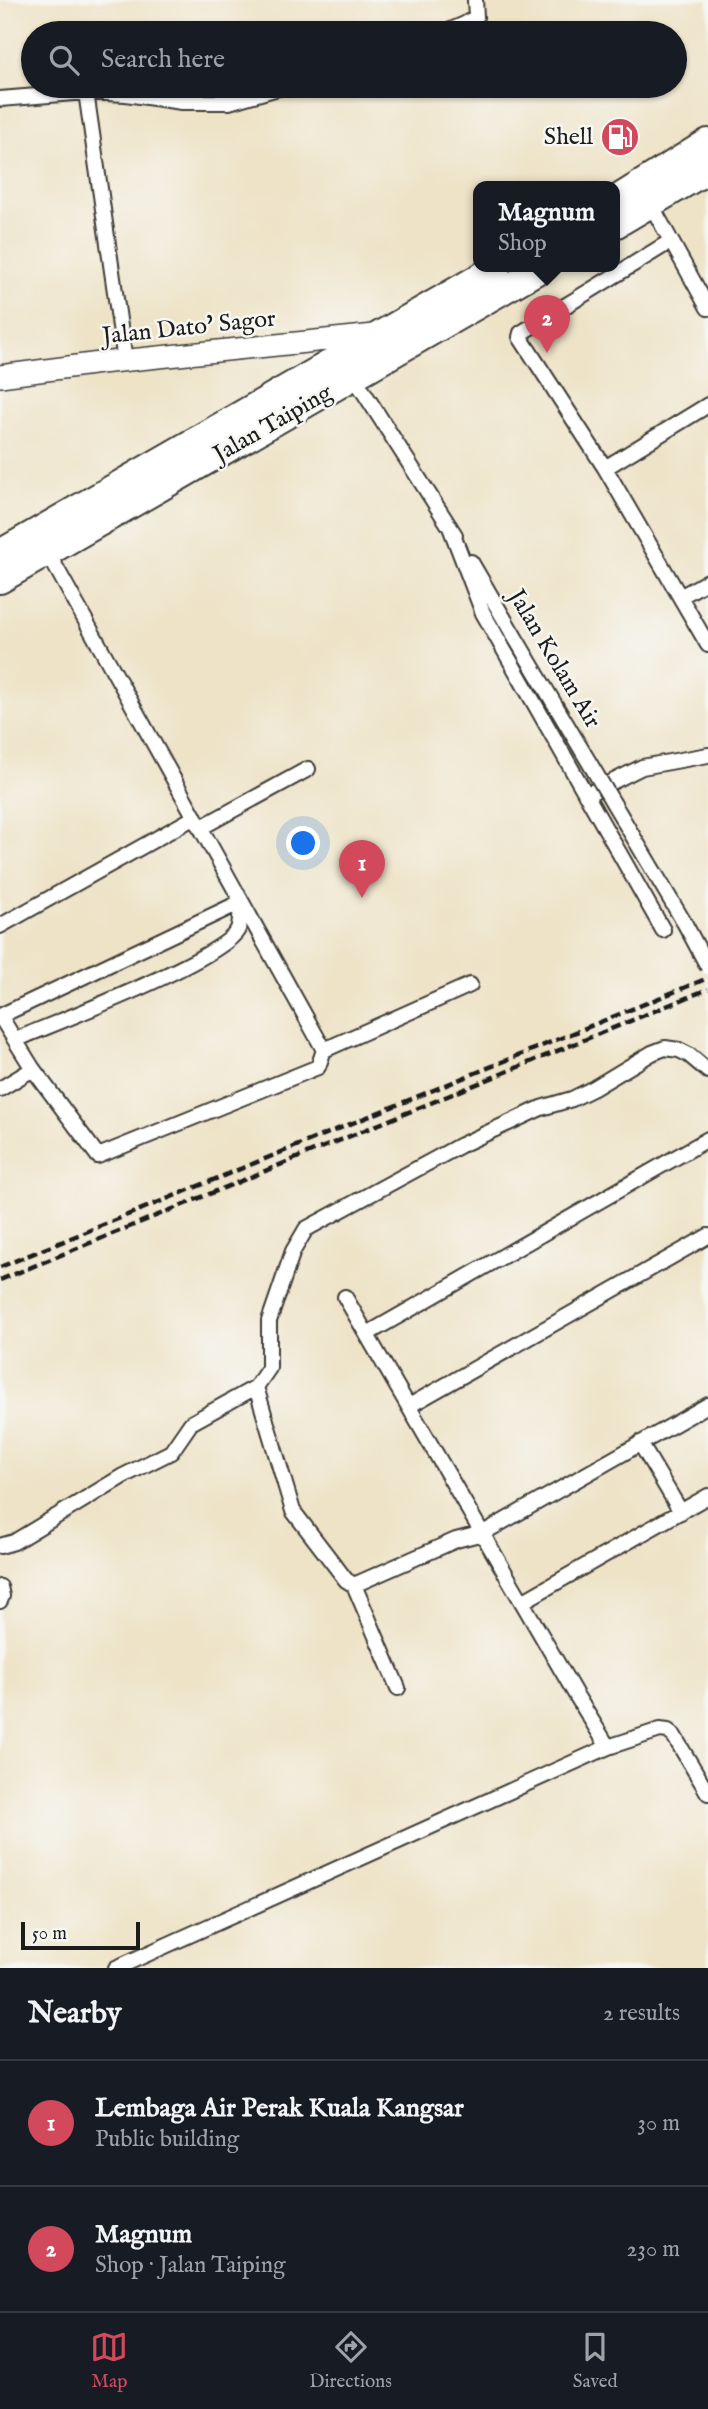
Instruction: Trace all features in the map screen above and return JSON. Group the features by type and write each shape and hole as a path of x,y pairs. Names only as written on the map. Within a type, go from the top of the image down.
{"highway":[{"path":"620,220 646,194 708,142"},
{"path":"620,199 646,194 708,170"},
{"name":"Jalan Taiping","path":"0,554 489,272"},
{"name":"Jalan Taiping","path":"0,580 535,272"},
{"path":"308,377 355,377"},
{"path":"0,554 27,550 48,553"}],"main road":[{"name":"Jalan Dato' Sagor","path":"0,376 384,334"}],"street":[{"path":"470,21 477,16 475,0"},
{"path":"0,99 21,97"},
{"path":"87,98 125,361"},
{"path":"154,98 181,102 229,102 243,98"},
{"path":"646,194 708,308"},
{"path":"671,241 521,333 520,337 605,468 708,645"},
{"name":"Jalan Kolam Air","path":"355,377 450,527 708,967"},
{"path":"605,468 708,405"},
{"path":"450,527 483,613 663,930"},
{"path":"48,553 324,1050"},
{"path":"680,597 708,581"},
{"path":"586,795 642,767 708,755"},
{"path":"0,926 197,822 308,769"},
{"path":"241,902 0,1016 33,1069 98,1156 318,1066 324,1050 470,985"},
{"path":"15,1040 193,964 223,946 237,930 241,902"},
{"path":"0,1546 14,1542 123,1476 171,1452 191,1423 256,1387 269,1368 270,1321 293,1251 306,1229 461,1145 541,1108 572,1099 664,1048 679,1049 708,1071"},
{"path":"0,1089 33,1069"},
{"path":"367,1334 708,1139"},
{"path":"409,1406 708,1236"},
{"path":"345,1297 608,1747"},
{"path":"256,1387 293,1511 346,1580 354,1585 398,1688"},
{"path":"354,1585 456,1540 483,1534 708,1405"},
{"path":"640,1443 681,1511"},
{"path":"522,1602 708,1496"},
{"path":"0,1587 0,1601"},
{"path":"116,1968 608,1747 660,1730 668,1731 674,1736 708,1793"}],"railway":[{"path":"0,1267 708,978"},
{"path":"0,1280 708,989"}],"place":[{"name":"Shell","path":"620,137"},
{"name":"Magnum","path":"547,353"},
{"name":"Lembaga Air Perak Kuala Kangsar","path":"362,898"}]}
